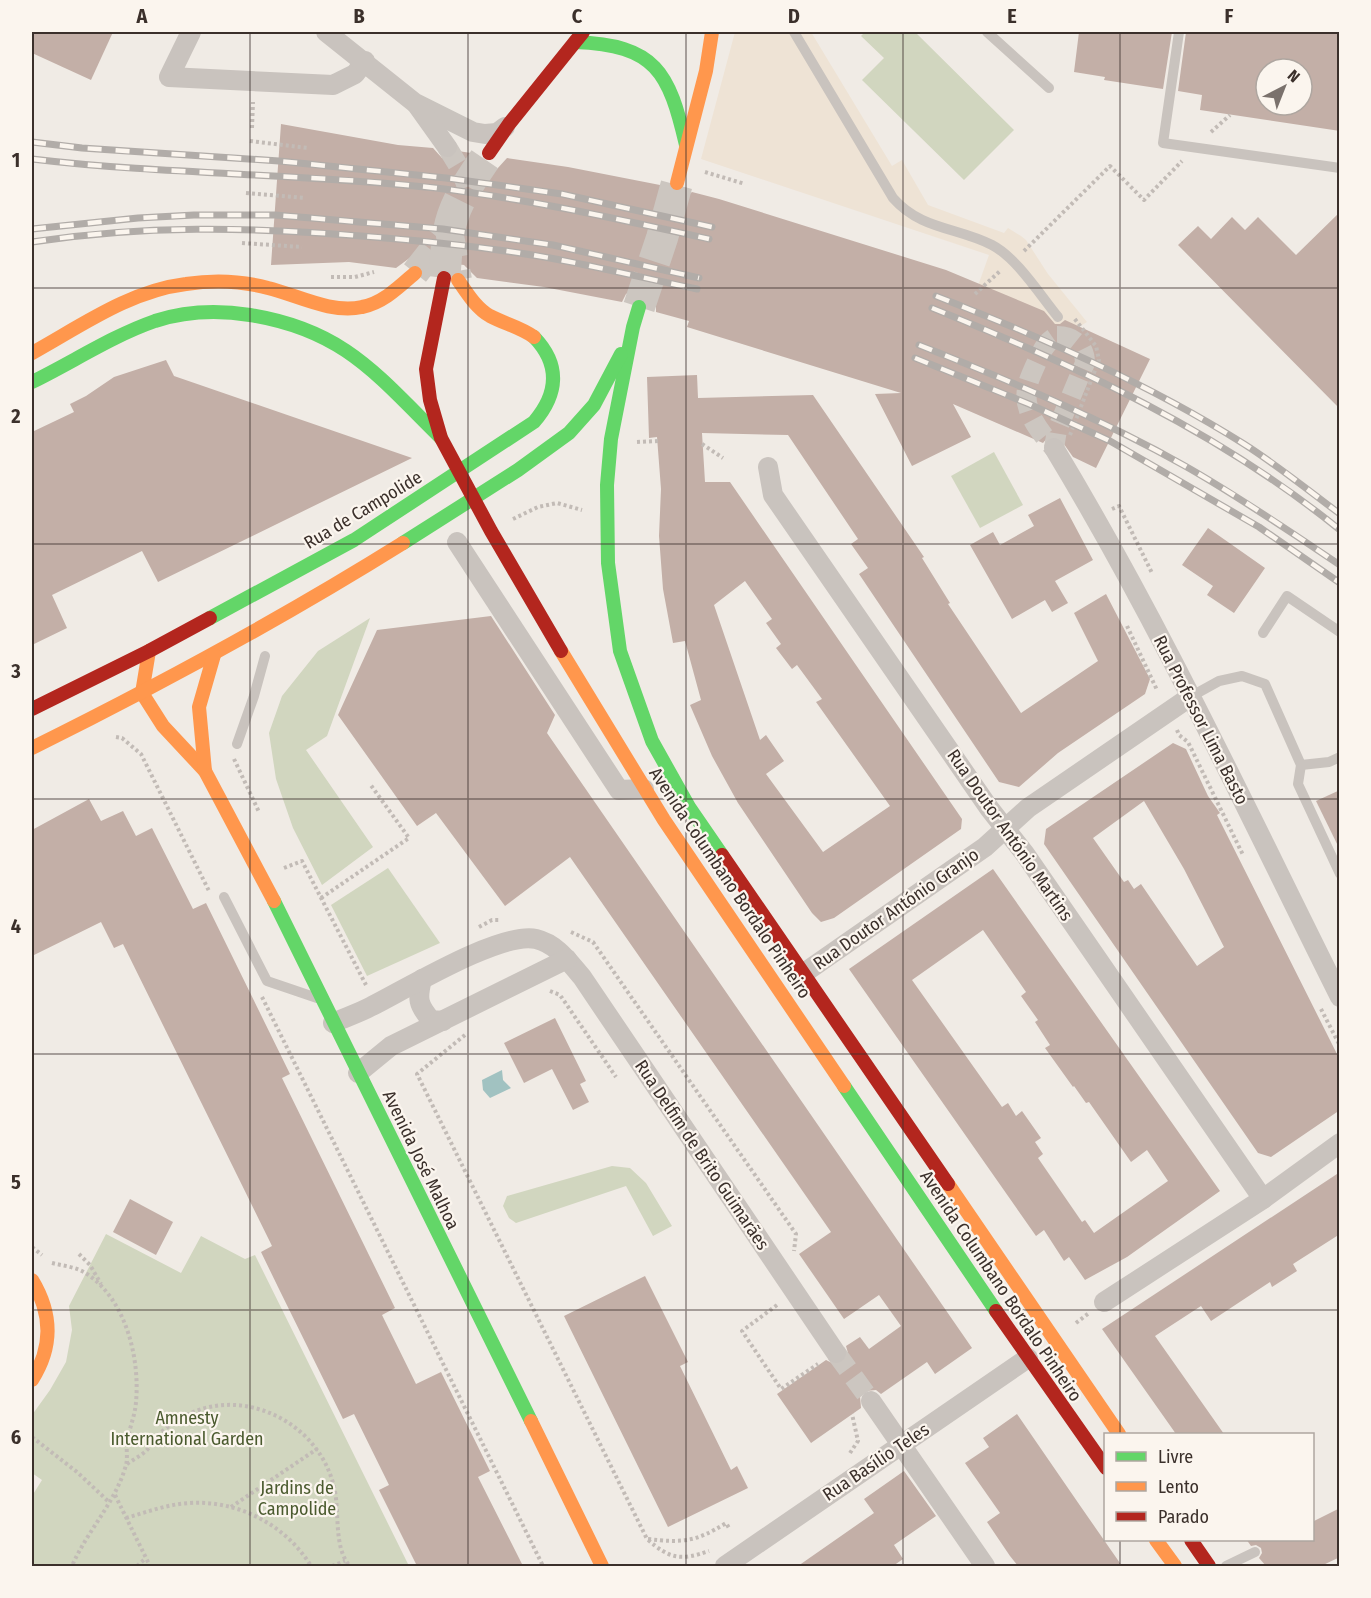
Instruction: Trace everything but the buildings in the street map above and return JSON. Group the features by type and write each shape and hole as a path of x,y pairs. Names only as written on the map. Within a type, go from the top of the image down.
{"main road":[{"path":"677,183 706,71 712,32"},
{"path":"489,153 509,124 579,37 616,45 643,57 660,71 673,94 686,145"},
{"path":"32,353 119,304 162,288 203,282 239,283 265,287 334,308 351,310 379,302 398,291 415,273"},
{"name":"Rua de Campolide","path":"32,709 149,651 354,540 519,433 545,410 550,399 553,373 546,350 525,330 488,314 451,279"},
{"name":"Avenida Columbano Bordalo Pinheiro","path":"451,279 426,369 430,400 441,438 491,531 676,839 1041,1348 1118,1433"},
{"name":"Avenida Columbano Bordalo Pinheiro","path":"639,307 611,439 608,485 608,563 620,651 652,741 689,807 877,1083 1041,1348 1104,1464"},
{"path":"32,382 140,327 174,315 242,314 291,323 321,335 344,348 364,364 441,438"},
{"path":"32,748 214,655 366,566 559,441 581,421 596,402 609,381 633,327"},
{"path":"142,693 149,651"},
{"name":"Avenida José Malhoa","path":"205,771 199,707 214,655"},
{"name":"Avenida José Malhoa","path":"142,693 163,726 205,771 296,942 333,1023 602,1566"},
{"path":"32,1280 46,1306 49,1328 45,1355 32,1380"},
{"path":"1157,1541 1175,1566"},
{"path":"1192,1541 1209,1566"}],"street":[{"path":"191,32 169,77 333,85 355,74 365,62"},
{"path":"326,32 415,103 473,132 485,134 497,132 509,124"},
{"path":"415,103 447,147"},
{"name":"Rua Professor Lima Basto","path":"1054,448 1126,572 1340,997"},
{"name":"Rua Doutor António Martins","path":"768,467 773,495 1263,1199"},
{"path":"457,542 619,790 644,789"},
{"name":"Rua Doutor António Granjo","path":"804,973 985,847 1028,808 1190,697"},
{"name":"Rua Delfim de Brito Guimarães","path":"333,1023 503,941 522,938 537,939 549,944 567,959 582,977 836,1353"},
{"path":"358,1073 392,1046 567,959"},
{"path":"422,979 418,994 421,1008 431,1020 443,1021"},
{"path":"1104,1302 1263,1199 1340,1143"},
{"name":"Rua Basílio Teles","path":"720,1558 766,1538 1041,1348"},
{"path":"871,1401 985,1566"}],"lane":[{"path":"794,32 893,198 902,209 915,218 984,241 1007,255 1058,316"},
{"path":"987,32 1048,88"},
{"path":"1179,32 1163,143 1340,168"},
{"path":"1263,633 1287,596 1340,632"},
{"path":"237,744 265,656"},
{"path":"1190,697 1219,681 1242,676 1265,684 1301,765 1298,784 1340,874"},
{"path":"1301,765 1329,762 1340,757"},
{"path":"224,897 267,981 322,999"},
{"path":"1226,1566 1255,1552"}],"path":[{"path":"1030,247 1110,166 1144,200 1195,147 1230,115"},
{"path":"250,141 308,148"},
{"path":"710,174 745,184"},
{"path":"246,193 305,198"},
{"path":"242,243 302,247"},
{"path":"975,294 997,274"},
{"path":"702,444 723,458"},
{"path":"491,531 538,507 557,503 583,510 587,502"},
{"path":"1168,712 1179,735 1188,742 1244,855"},
{"path":"110,738 119,737 141,754 210,892"},
{"path":"234,758 261,818"},
{"path":"321,898 409,838 370,784"},
{"path":"280,858 284,868 302,861 366,986 376,980"},
{"path":"471,931 492,920 503,920"},
{"path":"564,928 593,942 600,952 796,1234 793,1256"},
{"path":"257,988 543,1566"},
{"path":"544,989 560,994 616,1077"},
{"path":"1318,1004 1340,1046"},
{"path":"473,1029 417,1074 647,1539 664,1554 680,1557 697,1555 720,1558"},
{"path":"32,1247 53,1264 86,1273 103,1287"},
{"path":"72,1566 110,1502 127,1464 127,1442 136,1402 135,1361 124,1322 90,1265 79,1254"},
{"path":"771,1297 778,1306 742,1331 781,1389 818,1364"},
{"path":"1041,1348 1104,1302"},
{"path":"127,1464 146,1450 170,1425 201,1410 235,1405 269,1412 285,1419 299,1429 317,1449 330,1472 335,1488 336,1519 345,1561 350,1566"},
{"path":"849,1455 858,1441 852,1414"},
{"path":"32,1437 77,1472 110,1502"},
{"path":"231,1507 317,1449"},
{"path":"114,1494 150,1566"},
{"path":"126,1518 169,1506 190,1503 211,1503 231,1507 251,1514 276,1528 292,1541 311,1566"},
{"path":"647,1539 680,1542 710,1533 726,1524 729,1528"},
{"path":"137,1566 146,1558"},
{"path":"332,1566 345,1561"}],"green space":[{"path":"865,32 915,32 1014,130 964,180 862,80 884,58 861,36"},
{"path":"994,452 1023,505 980,528 951,476"},
{"path":"370,618 327,736 306,750 373,847 322,885 293,828 276,779 269,733 282,696 318,651"},
{"path":"388,868 440,943 367,976 331,905"},
{"path":"612,1166 630,1168 646,1183 672,1226 653,1236 626,1186 516,1223 509,1218 503,1206 507,1196"},
{"name":"Amnesty International Garden","path":"106,1234 181,1273 201,1236 245,1259 255,1255 409,1566 32,1566 32,1496 42,1480 32,1473 32,1415 66,1362 72,1330 69,1306"}],"shaded area":[{"path":"735,32 811,32 892,166 902,160 928,205 1004,233 1008,228 1021,236 1087,322 1077,328 1060,326 975,294 989,255 701,159"}],"water":[{"path":"502,1070 503,1080 511,1088 490,1098 483,1090 482,1080"}],"tunnel":[{"path":"447,147 461,170 467,187"},
{"path":"444,278 451,220 465,190 489,153"},
{"path":"639,307 677,183"},
{"path":"449,230 458,280"},
{"path":"415,273 449,230"},
{"path":"1057,336 1069,338 1077,343 1081,347 1085,363 1057,430 1054,448 1030,414 1026,397 1029,380 1041,353 1046,345 1057,336"},
{"path":"836,1353 871,1401"}],"railway":[{"path":"32,142 82,148 279,161 446,178 562,194 712,227"},
{"path":"32,159 436,188 539,204 709,239"},
{"path":"32,229 138,218 275,215 443,229 553,245 699,278"},
{"path":"32,242 73,236 156,230 237,229 320,233 433,242 503,251 697,289"},
{"path":"936,296 1055,345 1170,401 1256,452 1340,514"},
{"path":"932,308 1040,353 1145,404 1245,462 1293,494 1340,530"},
{"path":"919,345 1054,401 1153,448 1224,489 1340,565"},
{"path":"915,358 1029,404 1110,441 1259,527 1340,583"}],"traffic: fast":[{"path":"575,42 602,44 624,49 641,57 654,67 665,81 673,99 686,145"},
{"path":"639,307 611,439 607,485 608,563 620,651 652,741 689,807 722,855"},
{"path":"32,382 108,342 155,321 202,312 250,315 283,322 310,332 357,358 441,438"},
{"path":"210,618 354,540 534,422 548,401 553,380 549,358 534,337"},
{"path":"403,543 518,470 569,433 594,405 621,354"},
{"path":"274,901 531,1421"},
{"path":"844,1086 996,1311"}],"traffic: slow":[{"path":"677,183 706,71 712,32"},
{"path":"32,353 106,311 165,288 207,282 238,283 268,288 326,306 350,308 377,302 415,273"},
{"path":"458,280 472,300 485,313 534,337"},
{"path":"32,748 220,650 403,543"},
{"path":"149,651 142,693 163,726 205,771 274,901"},
{"path":"561,651 664,820 844,1086"},
{"path":"205,771 199,707 214,655"},
{"path":"948,1184 1118,1433"},
{"path":"32,1280 43,1305 47,1330 44,1355 32,1380"},
{"path":"531,1421 602,1566"},
{"path":"1157,1541 1175,1566"}],"traffic: jam":[{"path":"489,153 509,124 583,32"},
{"path":"444,278 426,369 430,400 441,438 491,531 561,651"},
{"path":"32,709 210,618"},
{"path":"722,855 948,1184"},
{"path":"996,1311 1104,1465"},
{"path":"1192,1541 1209,1566"}],"park label":[{"name":"Jardins de Campolide","path":"297,1498"}]}
